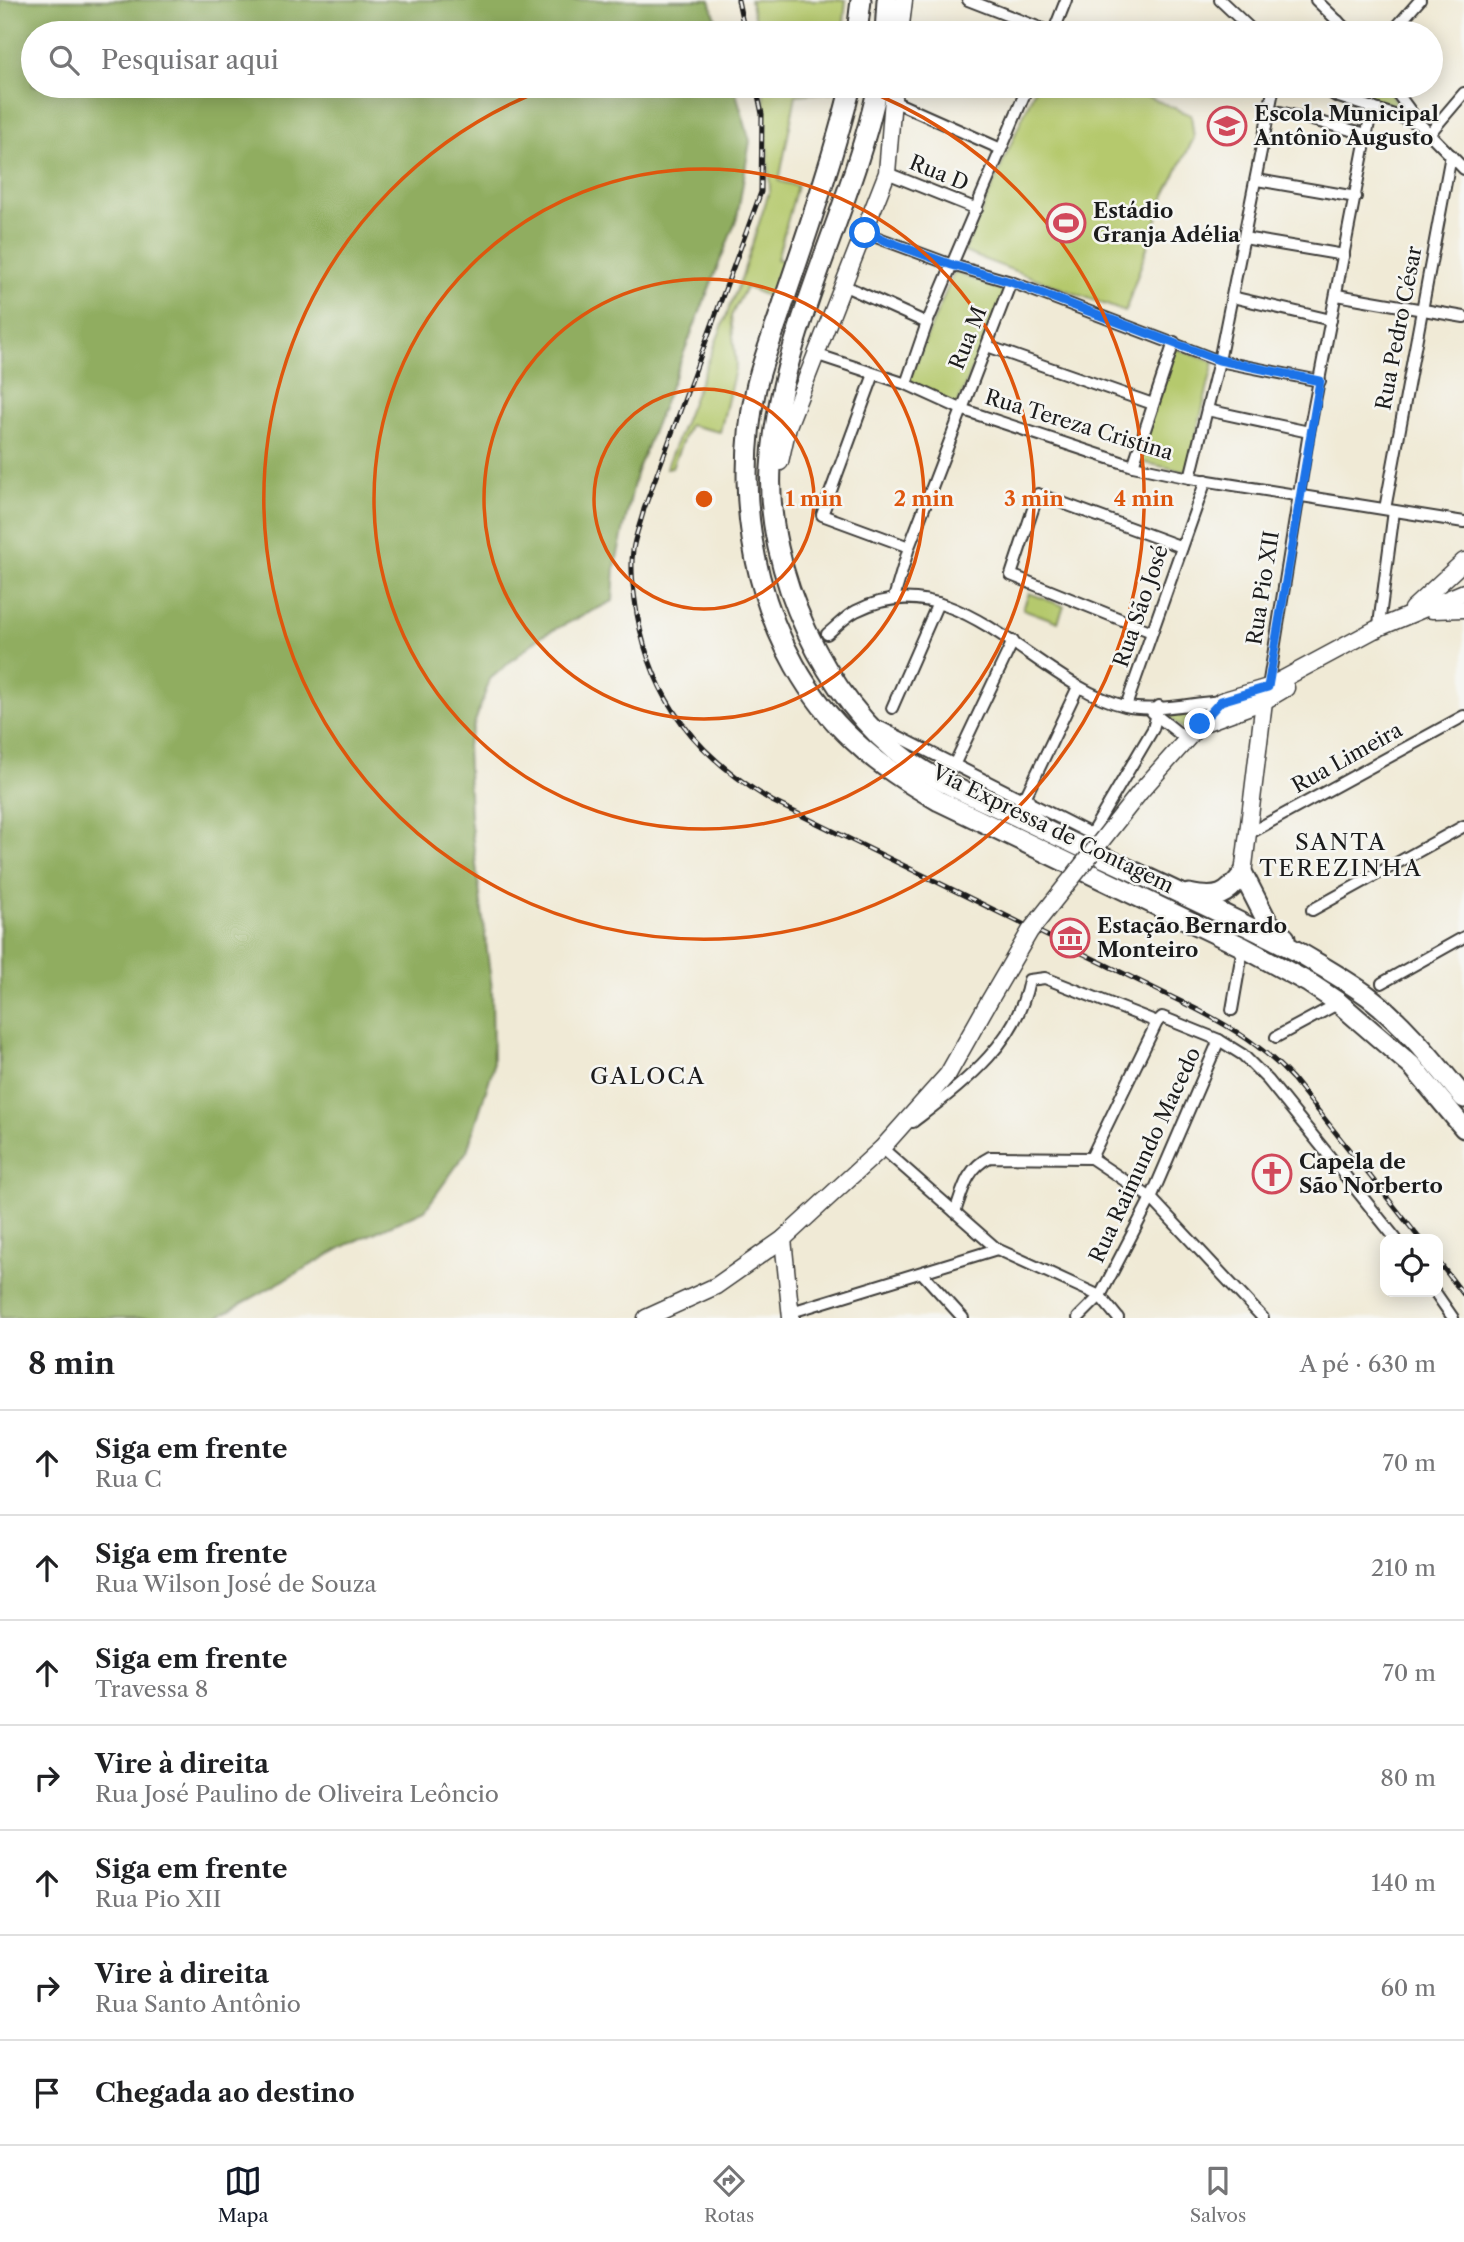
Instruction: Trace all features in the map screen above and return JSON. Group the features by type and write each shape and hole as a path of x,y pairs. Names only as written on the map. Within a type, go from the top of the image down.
{"highway":[{"path":"858,21 861,0"},
{"path":"886,21 887,0"},
{"name":"Via Expressa de Contagem","path":"848,98 836,145 757,386 749,430 751,532 760,577 776,627 799,671 850,738 898,778 939,801 1243,947 1339,1003 1413,1066 1464,1128"},
{"name":"Via Expressa de Contagem","path":"875,98 856,171 805,315 782,390 770,472 775,526 798,612 820,656 863,717 908,761 945,782 1175,890 1313,961"},
{"path":"1024,800 1030,818 1049,832"},
{"path":"1175,890 1210,897 1228,893 1243,874 1267,921 1313,961 1369,997 1429,1056 1464,1098"}],"street":[{"path":"901,21 904,0"},
{"path":"968,0 1022,21"},
{"path":"1058,21 1066,0"},
{"path":"1220,0 1242,21"},
{"path":"1316,0 1338,21"},
{"path":"1402,21 1420,0"},
{"path":"1430,133 1464,93"},
{"path":"775,526 781,450 815,354 845,286 887,173 894,98"},
{"path":"904,98 1001,149"},
{"path":"906,384 927,323 977,209 1020,98"},
{"path":"1190,478 1219,360 1274,98"},
{"path":"1343,98 1419,123"},
{"path":"1401,98 1419,123 1464,170"},
{"name":"Rua Pio XII","path":"1243,874 1266,694 1309,432 1372,107"},
{"path":"1272,110 1367,134"},
{"name":"Rua Pedro César","path":"1378,631 1389,510 1451,155"},
{"name":"Rua D","path":"887,173 977,209"},
{"path":"1257,180 1356,197"},
{"path":"865,233 952,265 1011,282 1219,360 1320,381"},
{"path":"1244,238 1344,255"},
{"name":"Rua M","path":"894,598 909,547 1011,282"},
{"path":"845,286 927,323"},
{"path":"1337,295 1464,317"},
{"path":"1232,297 1332,320"},
{"path":"1133,466 1174,342"},
{"path":"987,346 1153,404"},
{"name":"Rua Tereza Cristina","path":"815,354 906,384 961,409 1133,466 1190,478 1464,522"},
{"path":"874,374 822,515 909,547"},
{"path":"1207,410 1309,432"},
{"name":"Rua São José","path":"1126,706 1206,480"},
{"path":"1152,632 1011,575 1038,494 1182,547"},
{"path":"1200,724 1266,694 1406,615 1464,561"},
{"path":"1406,615 1464,592"},
{"path":"827,634 855,611 894,598 938,603 1013,640 1078,687 1126,706 1155,710 1266,694"},
{"path":"892,708 938,603"},
{"path":"1423,610 1464,608"},
{"path":"955,763 1013,640"},
{"path":"1024,800 1078,687"},
{"path":"646,1318 716,1286 783,1239 886,1143 948,1074 1030,931 1140,792 1221,701"},
{"path":"863,717 917,748 955,763 1091,834 1155,710"},
{"path":"1155,710 1186,739"},
{"name":"Rua Limeira","path":"1248,834 1464,716"},
{"path":"1312,910 1464,826"},
{"path":"1382,983 1464,937"},
{"path":"1232,1010 1243,947"},
{"path":"886,1143 948,1095 992,1056 1025,999 1029,980 1055,980 1157,1022"},
{"path":"1276,1037 1339,1003"},
{"path":"1091,1158 1157,1022 1162,1017 1177,1020 1243,1055 1268,1080 1391,1234"},
{"name":"Rua Raimundo Macedo","path":"1078,1318 1100,1296 1151,1198 1219,1040"},
{"path":"886,1143 954,1212 997,1249 1100,1296 1118,1318"},
{"path":"954,1212 968,1175 977,1164 990,1157 1091,1158 1151,1198 1260,1317"},
{"path":"783,1239 796,1314 997,1249"},
{"path":"922,1273 963,1318"},
{"path":"1438,1297 1453,1318"}],"green space":[{"path":"0,0 710,0 716,21 21,21 21,98 737,98 750,141 737,218 636,474 615,567 613,601 541,636 490,679 467,745 470,818 492,989 493,1068 467,1151 425,1210 349,1244 216,1318 0,1318"},
{"path":"750,0 846,0 844,21 755,21"},
{"path":"764,98 795,98 779,181 797,186 777,259 788,262 779,301 746,287 731,316 736,365 720,432 689,425 672,467 666,468 742,276 770,189"},
{"name":"Estádio Granja Adélia","path":"1031,98 1151,98 1191,115 1194,138 1165,195 1125,312 964,252"},
{"path":"1365,98 1394,98 1399,106"},
{"path":"954,272 1005,291 956,408 913,390 910,377"},
{"path":"1174,348 1214,362 1187,472 1137,461"},
{"path":"1029,593 1064,606 1058,622 1023,609"},
{"path":"1213,705 1185,731 1163,712"}],"railway":[{"path":"738,0 742,21"},
{"path":"759,98 762,114 761,192 644,509 633,550 632,574 644,645 667,700 700,745 721,765 772,801 1196,1009 1248,1040 1293,1079 1416,1234"},
{"path":"1443,1268 1464,1295"}],"place":[{"name":"Escola Municipal Antônio Augusto","path":"1227,126"},
{"name":"Estádio Granja Adélia","path":"1066,223"},
{"name":"Estação Bernardo Monteiro","path":"1070,938"},
{"name":"Capela de São Norberto","path":"1272,1174"}],"district":[{"name":"SANTA TEREZINHA","path":"1341,855"},
{"name":"GALOCA","path":"648,1076"}],"route":[{"path":"865,233 952,265 1011,282 1219,360 1320,381 1309,432 1268,687 1221,701 1200,724"}]}
